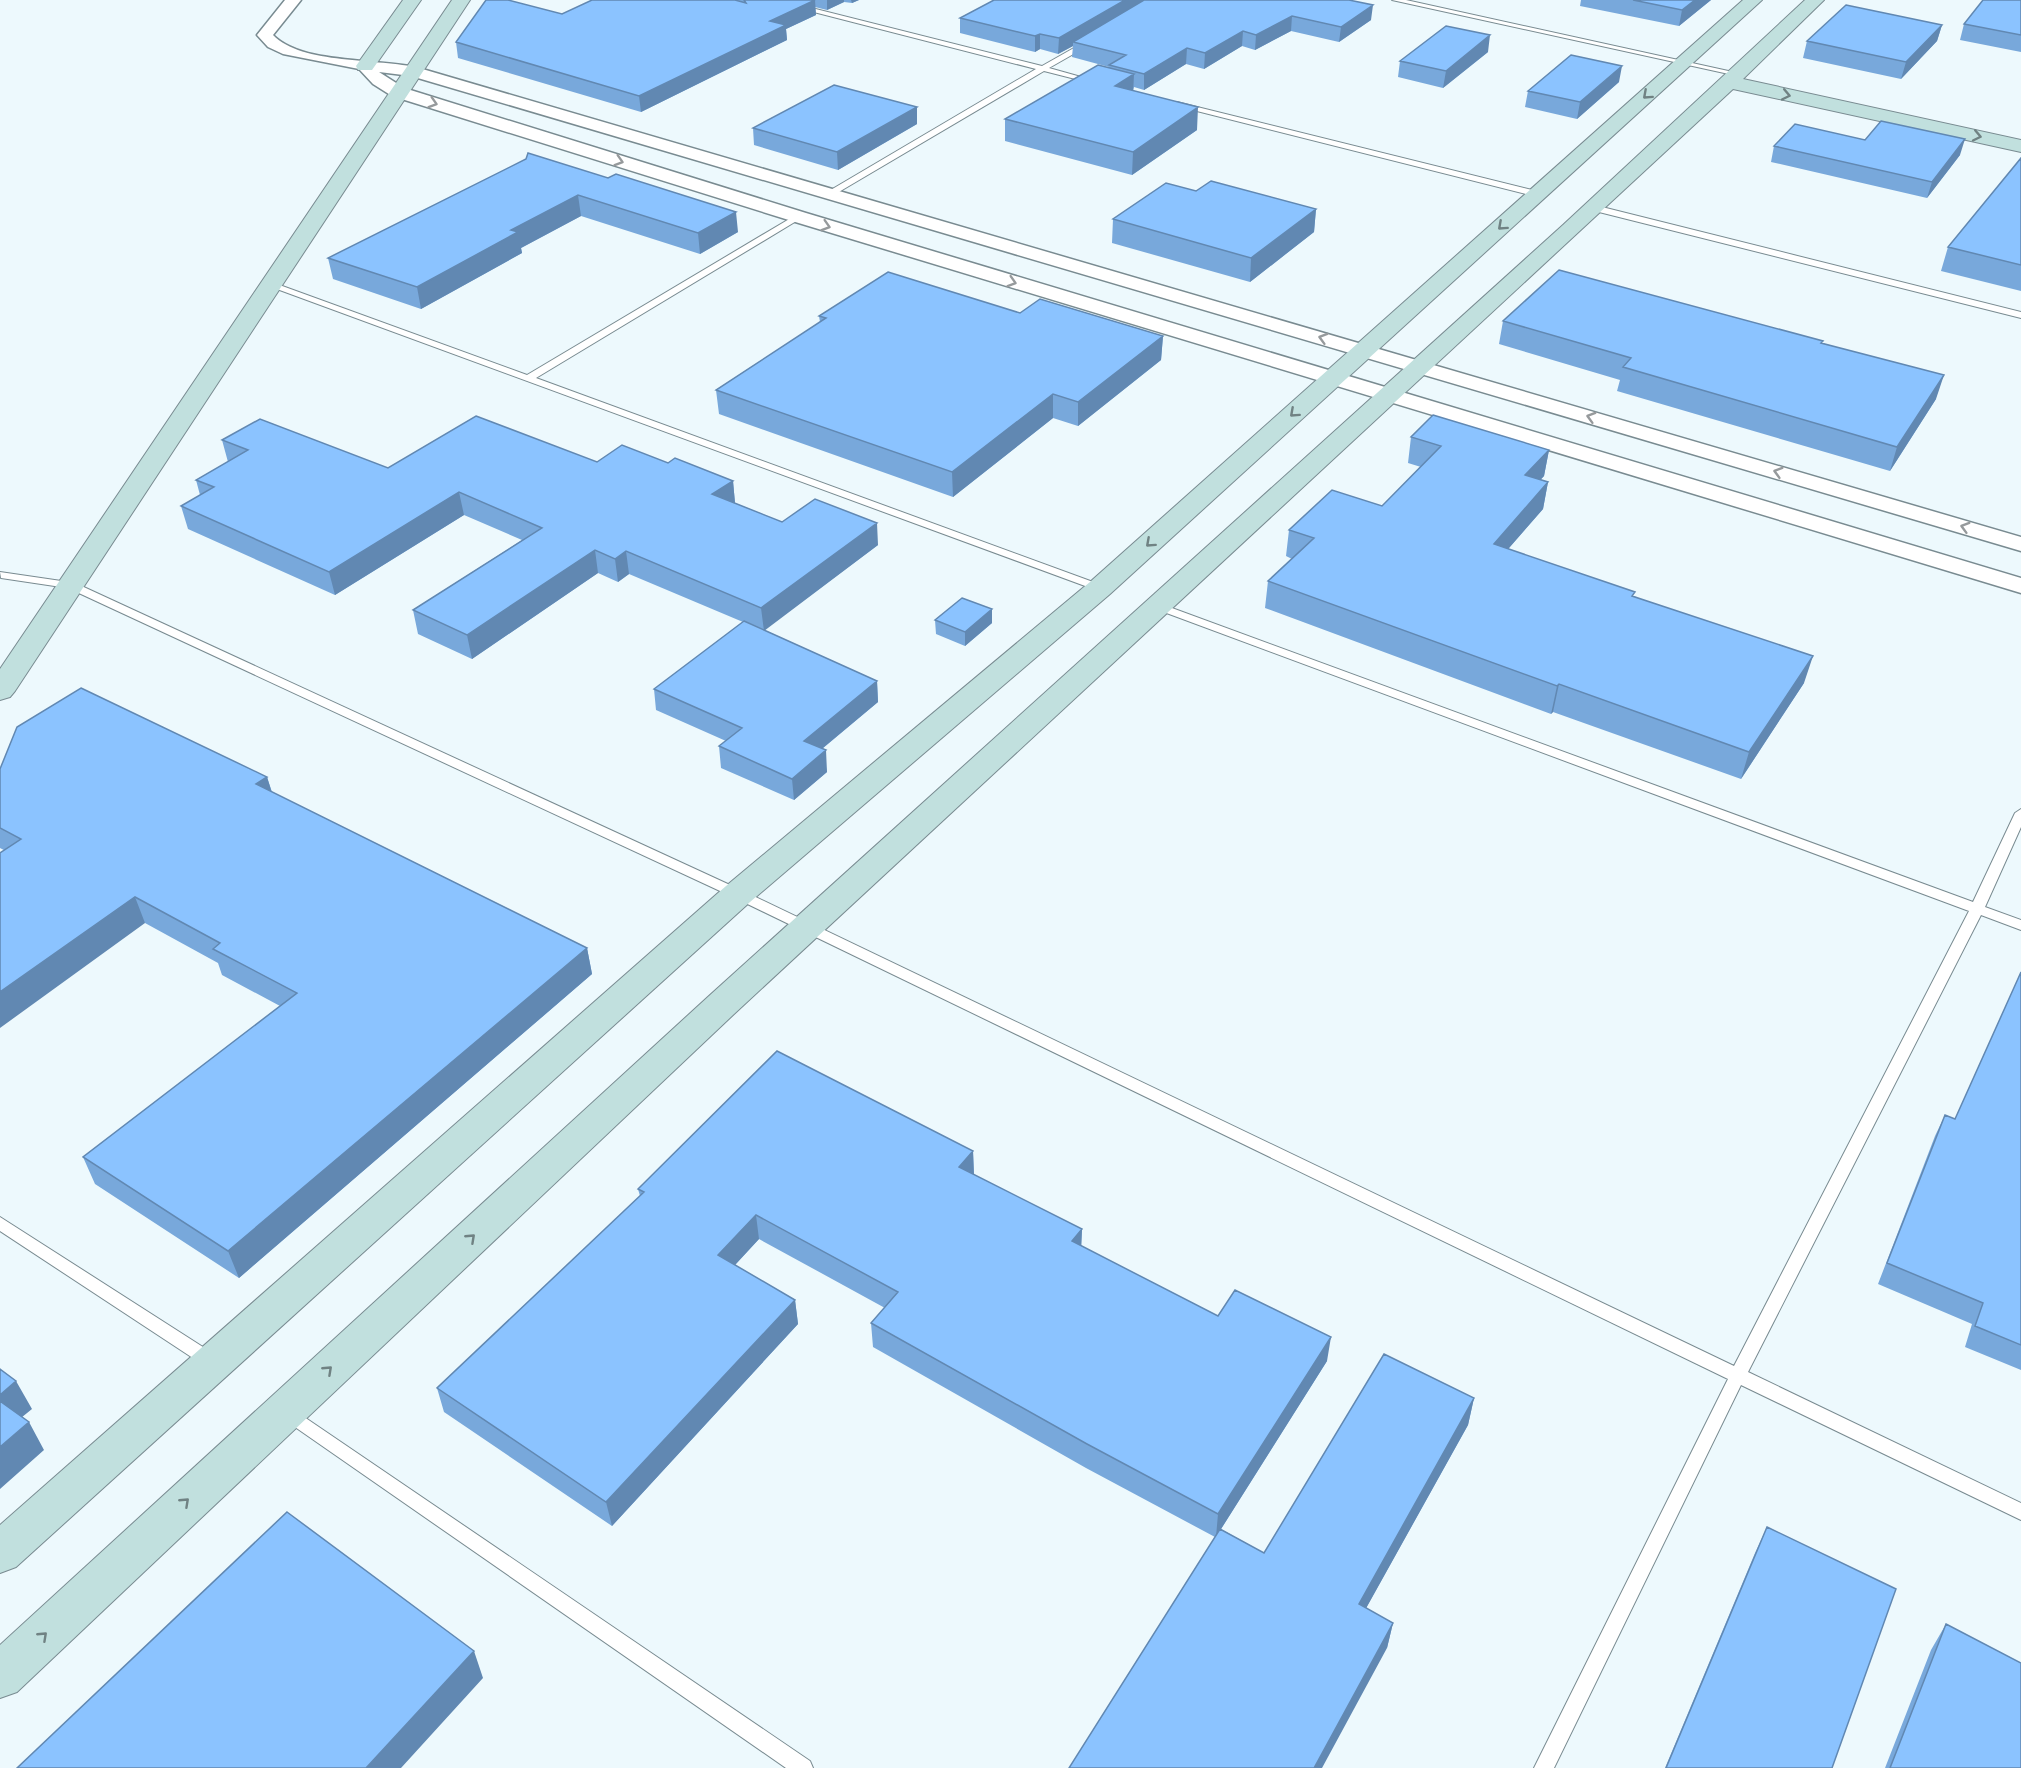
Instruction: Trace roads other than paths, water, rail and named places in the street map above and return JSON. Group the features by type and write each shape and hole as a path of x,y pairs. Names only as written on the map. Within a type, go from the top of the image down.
{"street":[{"path":"293,0 265,35 271,44 291,52 365,66 413,71 2021,544"},
{"path":"365,66 412,0"},
{"path":"0,691 461,0"},
{"path":"0,1553 216,1364 738,894 1100,588 1753,0"},
{"path":"0,1676 284,1410 1157,606 1422,368 1594,208 1746,73 1815,0"},
{"path":"365,66 379,81 398,92 799,217 2021,586"},
{"path":"1746,73 2021,146"}],"lane":[{"path":"771,0 1101,83"},
{"path":"1396,0 1683,63 1746,73"},
{"path":"832,193 1092,40"},
{"path":"1170,101 1537,194"},
{"path":"1594,208 2021,315"},
{"path":"528,379 799,217"},
{"path":"271,285 1100,588"},
{"path":"1,575 71,585 738,894 2021,1512"},
{"path":"1157,606 2021,926"},
{"path":"1544,1768 1737,1377 1977,909 2021,813"},
{"path":"0,1223 216,1364"},
{"path":"284,1410 803,1768"}]}
